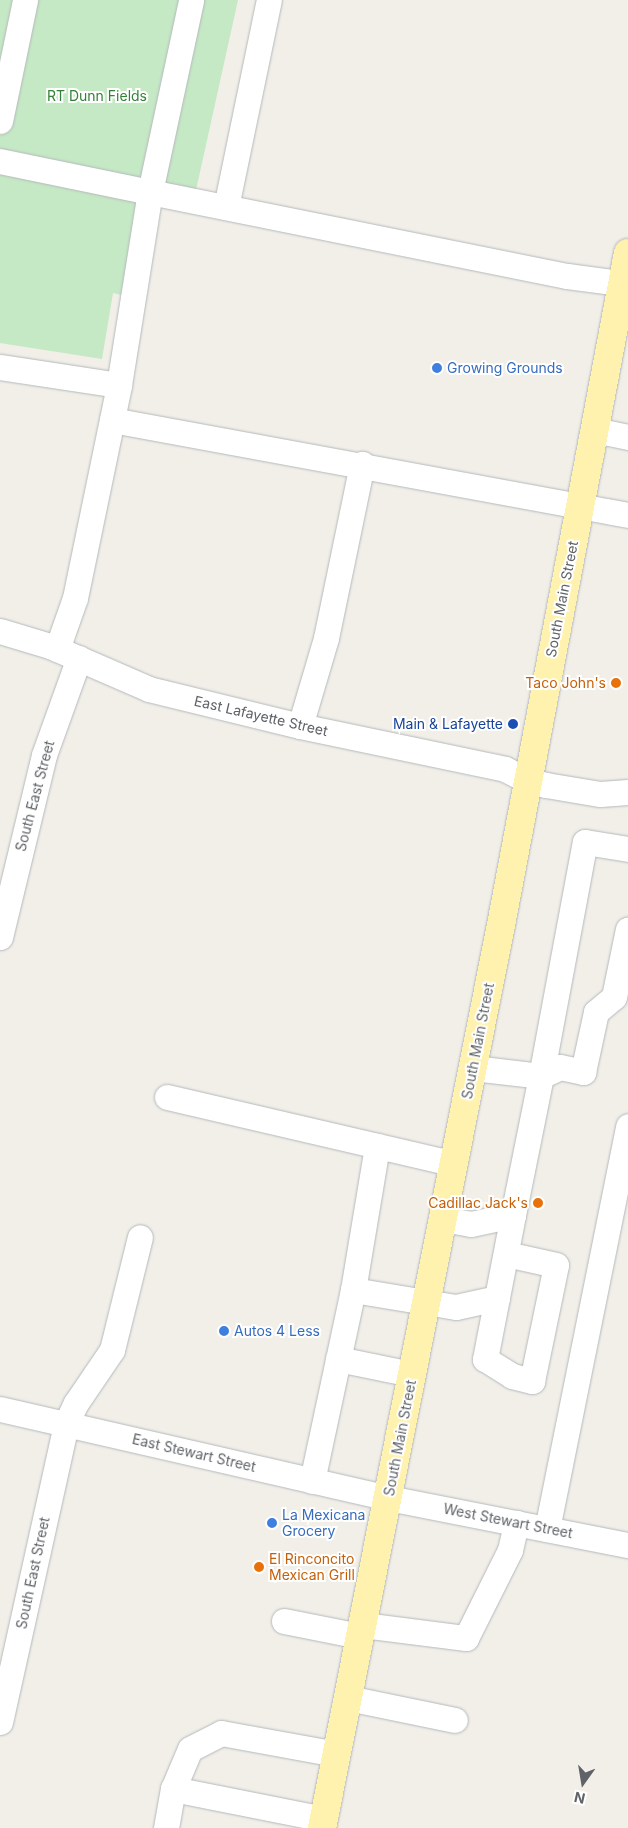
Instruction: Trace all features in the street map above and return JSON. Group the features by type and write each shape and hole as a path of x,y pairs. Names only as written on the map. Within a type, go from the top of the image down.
{"main road":[{"name":"South Main Street","path":"323,1823 473,1068 580,506 625,284 628,253"}],"street":[{"path":"0,121 25,0"},
{"name":"South East Street","path":"0,937 68,654 75,598 119,385 150,192 191,0"},
{"path":"226,207 268,0"},
{"path":"0,161 567,276 625,284"},
{"path":"0,367 119,385"},
{"path":"112,420 362,464 628,515"},
{"path":"595,430 628,437"},
{"path":"300,726 326,638 362,464"},
{"name":"East Lafayette Street","path":"0,631 68,654 149,689 300,726 505,769 527,780 600,794 628,792"},
{"path":"506,1254 556,1264 532,1381 512,1376 485,1359 585,842 628,849"},
{"path":"473,1068 541,1076 560,1067 583,1072 596,1012 614,996 628,929"},
{"path":"167,1097 454,1164"},
{"path":"547,1529 628,1126"},
{"path":"312,1481 353,1290 377,1146"},
{"path":"443,1219 472,1224 513,1215"},
{"name":"South East Street","path":"0,1722 66,1424 76,1403 112,1350 140,1237"},
{"path":"353,1290 456,1307 497,1298"},
{"path":"338,1359 412,1374"},
{"name":"East Stewart Street","path":"0,1409 388,1498"},
{"name":"West Stewart Street","path":"388,1498 628,1545"},
{"path":"284,1621 362,1631 466,1638 510,1550 516,1523"},
{"path":"348,1698 455,1720"},
{"path":"166,1828 173,1789 190,1749 221,1733 337,1754"},
{"path":"173,1789 323,1823"}],"green space":[{"name":"RT Dunn Fields","path":"0,0 238,0 196,190 146,180 121,295 113,293 102,359 0,343"}],"place":[{"name":"Growing Grounds","path":"437,368"},
{"name":"Taco John's","path":"616,683"},
{"name":"Main & Lafayette","path":"513,724"},
{"name":"Cadillac Jack's","path":"538,1203"},
{"name":"Autos 4 Less","path":"224,1331"},
{"name":"La Mexicana Grocery","path":"272,1523"},
{"name":"El Rinconcito Mexican Grill","path":"259,1567"}]}
